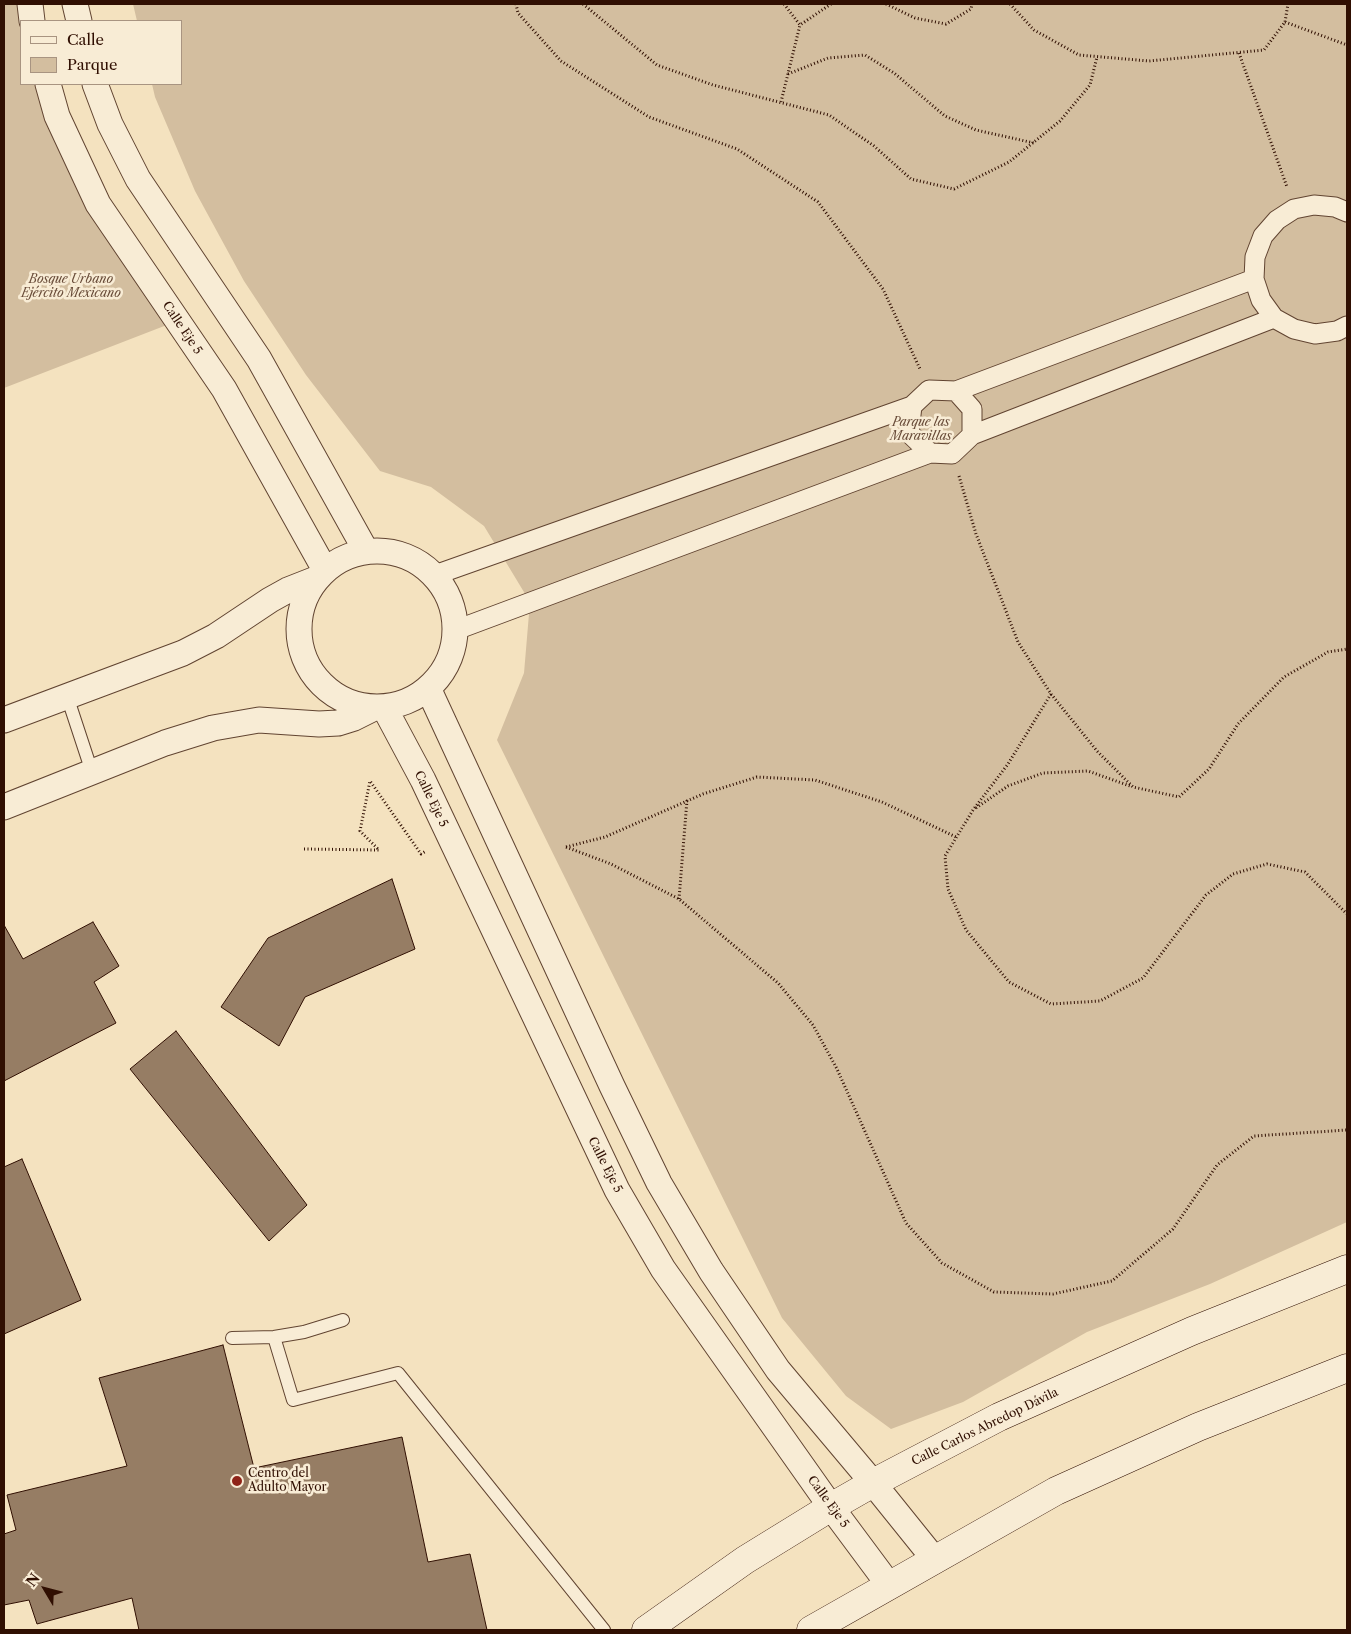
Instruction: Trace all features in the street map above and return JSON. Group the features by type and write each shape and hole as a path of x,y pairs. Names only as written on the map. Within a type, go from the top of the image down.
{"main road":[{"name":"Calle Carlos Abredop Dávila","path":"646,1630 745,1560 872,1482 1008,1413 1192,1331 1347,1269"},
{"path":"811,1630 1056,1491 1198,1427 1347,1368"}],"street":[{"path":"30,4 32,20"},
{"path":"75,4 79,20"},
{"name":"Calle Eje 5","path":"48,85 57,116 98,204 224,389 321,574"},
{"path":"95,85 110,124 138,179 259,359 366,551"},
{"path":"1347,212 1335,206 1314,204 1294,209 1277,220 1263,236 1255,256 1254,279 1261,300 1274,318 1294,329 1315,334 1337,331 1347,326"},
{"path":"435,575 912,406 929,390 956,392 1254,279"},
{"path":"456,630 930,453 952,454 972,435 1274,318"},
{"path":"956,392 972,409 972,435"},
{"path":"912,406 909,433 930,453"},
{"path":"4,720 183,653 216,636 270,600 321,574 344,557 366,551 391,551 415,560 435,575 447,591 454,610 456,630 452,652 443,672 428,688 408,701 379,708 338,723 319,724 259,720 213,728 165,743 4,807"},
{"path":"321,574 304,600 299,625 301,650 312,672 328,691 350,703 379,708"},
{"path":"428,688 612,1086 659,1183 711,1271 778,1370 872,1482 934,1560"},
{"name":"Calle Eje 5","path":"379,708 423,780 616,1190 664,1269 831,1507 889,1585"}],"lane":[{"path":"67,696 92,772"},
{"path":"232,1338 304,1332 343,1320"},
{"path":"274,1336 293,1400 398,1373 604,1630"}],"path":[{"path":"516,4 518,13 561,61 649,117 737,150 818,202 883,289 929,390"},
{"path":"583,4 657,65 713,85 829,115 874,146 911,179 954,189 1009,162 1060,121 1090,85 1097,57"},
{"path":"784,4 800,24"},
{"path":"781,102 800,24 831,4"},
{"path":"886,4 915,18 946,24 970,9 972,4"},
{"path":"1010,4 1034,30 1079,55 1149,61 1264,50 1285,22 1288,4"},
{"path":"1285,22 1347,45"},
{"path":"1239,52 1294,209"},
{"path":"788,74 828,58 865,55 894,73 945,116 976,130 1034,143"},
{"path":"952,454 976,534 1018,642 1051,694 1097,751 1133,787"},
{"path":"973,810 1008,786 1043,773 1088,771 1133,787 1178,797 1209,769 1238,724 1284,677 1328,652 1347,650"},
{"path":"1051,694 1008,764 973,810 945,856 948,889 966,930 1009,982 1051,1004 1100,1001 1143,978 1206,895 1234,874 1267,864 1305,872 1347,914"},
{"path":"956,837 882,802 815,780 758,777 688,800 605,837 566,847 611,864 679,899 778,983 813,1025 837,1069 906,1223 942,1263 994,1292 1053,1294 1112,1281 1173,1229 1217,1165 1254,1136 1347,1130"},
{"path":"304,849 379,850 360,831 370,781 421,854 431,847"},
{"path":"679,899 688,800"}],"green space":[{"name":"Bosque Urbano Ejército Mexicano","path":"4,4 25,4 20,20 20,85 44,85 172,323 4,388"},
{"name":"Parque las Maravillas","path":"133,4 1347,4 1347,1222 1210,1284 1087,1332 963,1402 891,1429 846,1396 782,1318 497,740 524,673 530,602 484,526 431,487 380,471 306,375 244,281 195,191 155,97 152,85 182,85 182,20 137,20"}],"building":[{"path":"392,879 415,949 305,997 279,1046 221,1007 268,938"},
{"path":"93,922 119,966 94,982 116,1023 4,1081 4,925 23,959"},
{"path":"176,1031 307,1205 269,1241 130,1069"},
{"path":"22,1159 81,1300 4,1334 4,1167"},
{"name":"Centro del Adulto Mayor","path":"223,1345 254,1468 402,1437 428,1562 470,1554 487,1630 139,1630 132,1598 37,1624 29,1600 4,1605 4,1534 16,1530 7,1495 127,1466 99,1378"}],"place":[{"name":"Centro del Adulto Mayor","path":"237,1481"}]}
